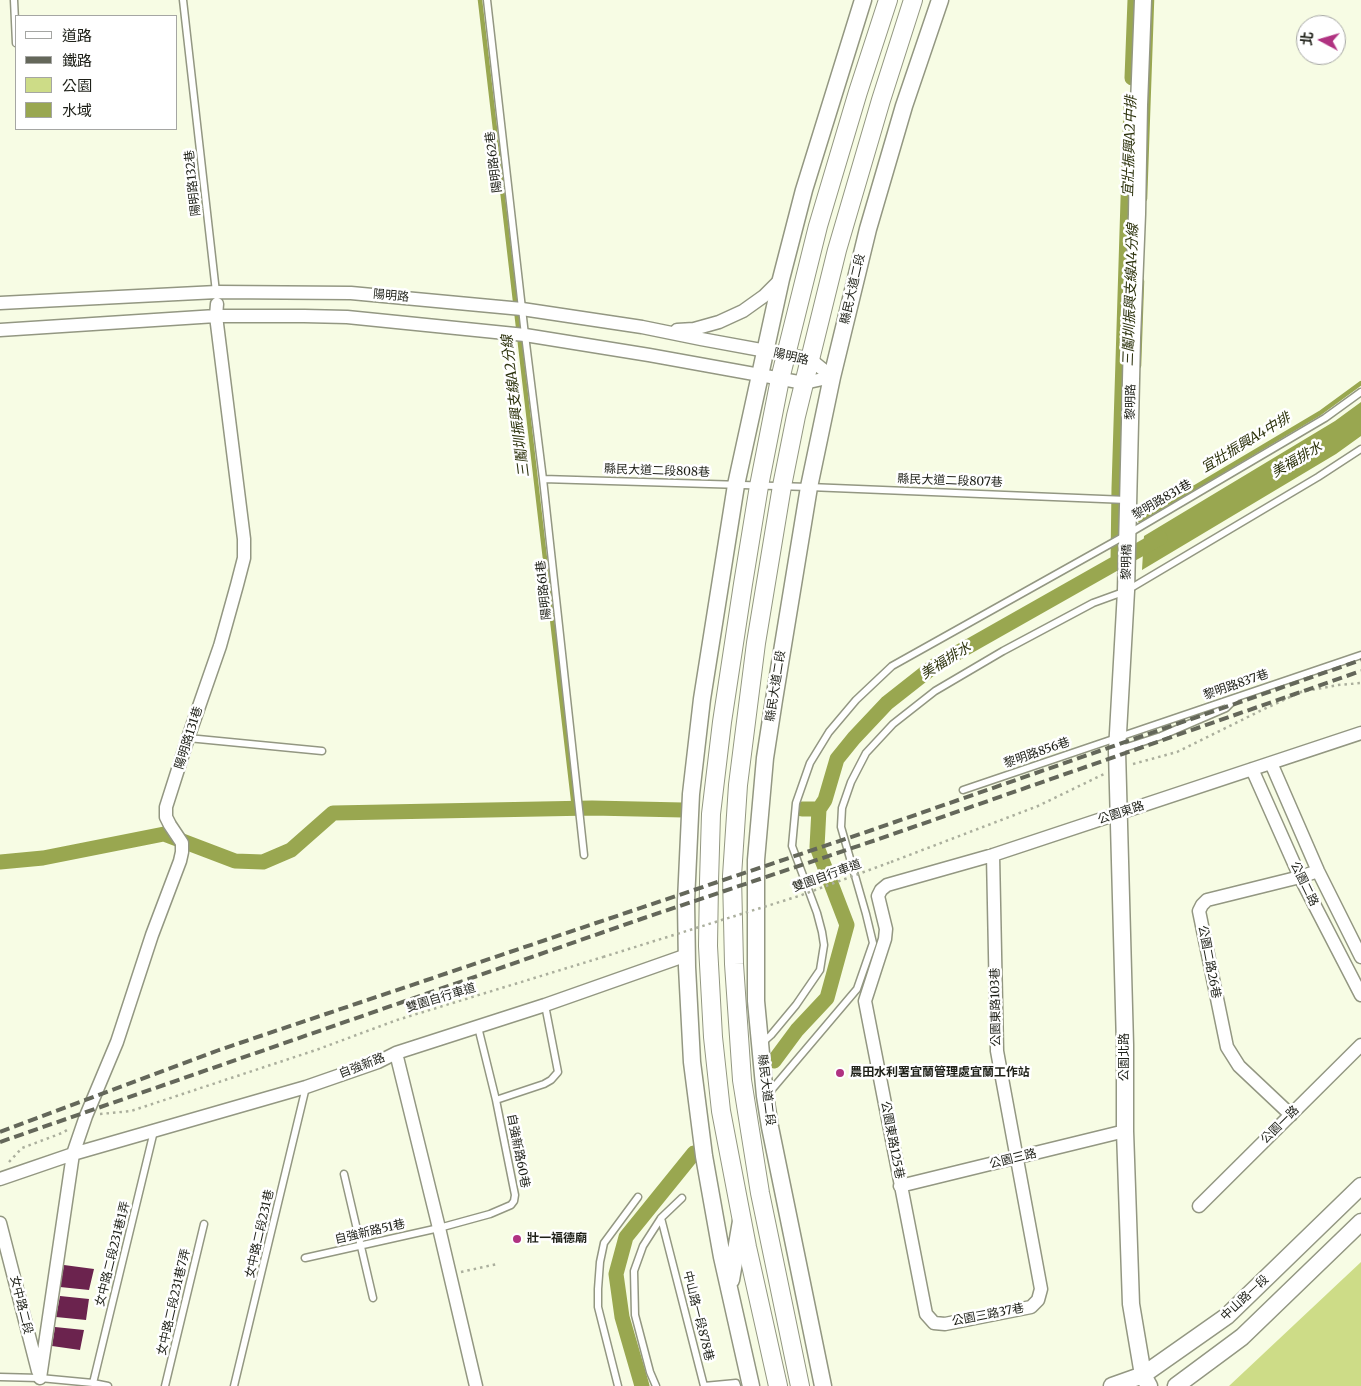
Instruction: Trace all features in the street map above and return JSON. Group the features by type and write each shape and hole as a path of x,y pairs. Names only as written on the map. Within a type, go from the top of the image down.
{"main road":[{"name":"縣民大道二段","path":"800,1386 760,1193 742,1080 734,964 732,876 738,785 755,652 780,379 818,226 888,0"},
{"name":"縣民大道二段","path":"778,1386 721,1111 713,1036 708,946 708,882 712,814 722,722 771,486 796,416 840,240 881,100 913,0"}],"street":[{"path":"751,1386 722,1257 704,1156 693,1071 686,901 691,794 703,690 736,485 781,279 804,190 863,0"},
{"name":"縣民大道二段","path":"823,1386 765,1096 756,991 756,860 765,758 808,487 832,377 868,229 904,106 940,0"},
{"name":"黎明路","path":"1128,534 1143,0"},
{"path":"642,328 668,331 694,329 719,322 743,311 764,296 781,279"},
{"name":"陽明路","path":"0,330 216,304 351,292 522,309 642,328 810,359 832,377"},
{"name":"陽明路","path":"0,303 216,304 304,316 348,317 524,329 804,384 832,377"},
{"name":"陽明路131巷","path":"40,1382 72,1154 117,1042 152,935 180,861 182,843 166,817 166,808 220,646 244,558 244,539 216,304"},
{"name":"黎明橋","path":"1126,591 1128,534"},
{"path":"1118,744 1126,591"},
{"name":"公園東路","path":"881,890 887,885 1119,814 1361,733"},
{"name":"公園北路","path":"1118,744 1125,1045 1125,1131 1131,1304 1146,1380"},
{"name":"公園二路","path":"1271,763 1318,871 1361,957"},
{"name":"公園二路","path":"1252,769 1300,877 1361,996"},
{"name":"公園東路103巷","path":"993,854 997,1051 1016,1158"},
{"name":"公園二路26巷","path":"1291,1115 1239,1066 1227,1047 1199,911 1207,900 1318,871"},
{"name":"公園東路125巷","path":"881,890 878,896 886,930 885,939 865,1001 900,1186"},
{"path":"396,1053 545,1005 687,955"},
{"name":"公園一路","path":"1199,1206 1361,1045"},
{"name":"自強新路","path":"0,1179 72,1154 306,1087 378,1062 396,1053 440,1228 476,1386"},
{"path":"746,1104 774,1143"},
{"name":"公園三路","path":"900,1186 1125,1131"},
{"name":"公園三路37巷","path":"900,1186 926,1314 934,1323 944,1324 1031,1307 1038,1300 1040,1289 1016,1158"},
{"name":"中山路一段","path":"1112,1386 1146,1380 1227,1316 1361,1186"},
{"path":"729,1289 742,1218"},
{"name":"中山路一段","path":"1176,1386 1242,1337 1361,1222"},
{"name":"女中路二段","path":"0,1224 40,1382"}],"lane":[{"path":"14,0 15,22"},
{"name":"陽明路132巷","path":"183,0 216,304"},
{"name":"陽明路62巷","path":"487,0 524,329"},
{"name":"陽明路61巷","path":"524,329 543,479 584,855"},
{"name":"黎明路831巷","path":"760,1044 771,1035 796,1005 820,970 824,945 822,932 817,913 792,846 796,803 810,763 830,732 856,700 892,666 1128,534 1325,418 1361,392"},
{"path":"765,1096 857,989 873,943 841,827 842,808 851,782 866,752 893,724 935,691 1003,651 1085,608 1126,591 1318,477 1361,449"},
{"name":"縣民大道二段808巷","path":"543,479 771,486"},
{"name":"縣民大道二段807巷","path":"771,486 1128,500"},
{"name":"黎明路837巷","path":"1118,744 1236,697 1361,654"},
{"path":"1118,744 1161,736 1226,708 1236,697"},
{"path":"188,738 322,751"},
{"name":"黎明路856巷","path":"963,790 1118,744"},
{"path":"496,1100 544,1084 551,1080 558,1072 545,1005"},
{"name":"自強新路60巷","path":"440,1228 490,1214 511,1205 514,1201 515,1195 496,1100 478,1027"},
{"name":"女中路二段231巷","path":"234,1386 306,1087"},
{"name":"女中路二段231巷1弄","path":"93,1383 154,1131"},
{"path":"344,1174 373,1298"},
{"path":"618,1386 598,1307 600,1262 604,1243 638,1197"},
{"path":"656,1386 650,1372 635,1316 634,1271 643,1246 662,1218 682,1198"},
{"name":"中山路一段878巷","path":"662,1218 704,1386 736,1383 737,1386"},
{"name":"女中路二段231巷7弄","path":"165,1386 204,1224"},
{"name":"自強新路51巷","path":"305,1258 440,1228"},
{"path":"0,1377 40,1382 93,1383 108,1386"}],"path":[{"name":"雙園自行車道","path":"7,1164 22,1148 62,1133 86,1116 131,1111 307,1053 397,1020 799,896 890,862"},
{"path":"450,1274 497,1264"}],"green space":[{"path":"1361,1262 1361,1386 1229,1386"}],"water":[{"path":"1361,402 1361,436 1336,454 1142,570 1144,536 1335,421"}],"building":[{"path":"64,1265 94,1269 89,1290 60,1287"},
{"path":"60,1296 89,1299 86,1320 56,1317"},
{"path":"55,1327 84,1330 80,1350 52,1346"}],"waterway":[{"name":"三鬮圳振興支線A2分線","path":"480,0 574,808"},
{"name":"宜壯振興A2中排","path":"1132,78 1135,0"},
{"name":"三鬮圳振興支線A4分線","path":"1145,199 1152,0"},
{"name":"宜壯振興A2中排","path":"1118,561 1131,104"},
{"name":"三鬮圳振興支線A4分線","path":"1139,366 1142,281"},
{"name":"宜壯振興A4中排","path":"1140,520 1320,413 1361,383"},
{"name":"美福排水","path":"774,1061 797,1030 827,998 847,925 817,847 819,809 825,800 837,759 887,703 934,666 1160,538"},
{"path":"0,862 43,858 164,834 235,861 263,862 291,850 333,813 592,808 683,810"},
{"path":"802,809 819,809"},
{"path":"642,1386 622,1317 616,1274 626,1237 694,1153"}],"railway":[{"path":"0,1132 219,1050 872,830 1361,660"},
{"path":"0,1142 1361,671"}],"place":[{"name":"農田水利署宜蘭管理處宜蘭工作站","path":"840,1073"},
{"name":"壯一福德廟","path":"517,1239"}]}
